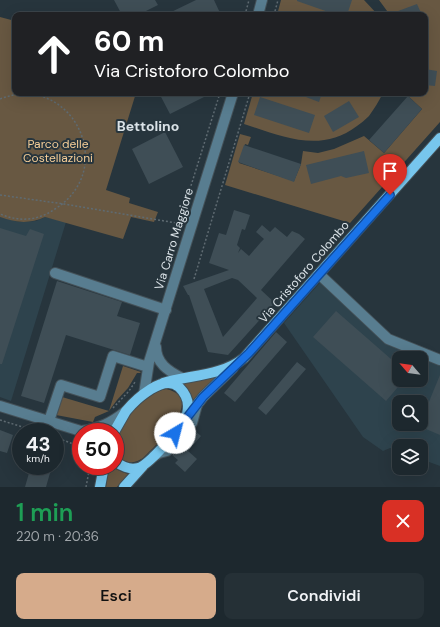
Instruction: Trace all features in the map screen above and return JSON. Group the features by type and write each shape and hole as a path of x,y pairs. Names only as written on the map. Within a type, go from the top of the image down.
{"main road":[{"name":"Via Cristoforo Colombo","path":"120,423 127,411 144,394 163,383 175,379 217,371 237,363 249,353 440,138"},
{"path":"124,487 168,441 198,403 237,363"},
{"path":"175,379 183,391 188,403 188,412 185,419"},
{"path":"124,466 132,468 146,463"},
{"path":"100,487 102,475"}],"street":[{"path":"259,12 262,0"},
{"name":"Via Carro Maggiore","path":"144,394 148,367 232,96"},
{"path":"55,273 166,310"},
{"path":"319,274 388,339 440,360"},
{"path":"156,341 157,356 163,366 175,379"},
{"path":"49,420 60,385 100,397 113,356 148,367"},
{"path":"146,463 159,453 167,451 192,423 198,403"},
{"path":"0,406 72,427"},
{"path":"109,423 127,411"}],"path":[{"path":"245,12 249,0"},
{"path":"275,12 278,0"},
{"path":"0,99 12,95"},
{"path":"0,214 20,219 36,219 50,213 64,204 77,188 84,170 86,160 84,140 80,130 68,112 43,96"},
{"path":"179,224 219,96"},
{"path":"194,279 249,96"},
{"path":"0,195 64,204 192,226"},
{"path":"111,410 129,391 138,378 147,379"},
{"path":"0,420 12,424"},
{"path":"86,487 88,475"}],"shaded area":[{"path":"0,217 19,222 36,221 45,217 66,222 11,401 0,397"},
{"path":"326,276 391,337 440,355 440,466 428,462 428,439 392,439 392,449 383,451 363,437 284,323"}],"green space":[{"path":"281,0 364,0 375,12 278,12"},
{"path":"379,0 440,0 440,122 350,223 225,185 240,134 251,137 248,145 245,144 239,163 294,181 301,164 303,151 318,153 334,149 364,136 384,153 422,109 408,96 428,96 428,12 388,12"},
{"name":"Parco delle Costellazioni","path":"0,17 12,20 12,96 135,96 106,190 130,198 129,203 158,212 154,222 131,217 123,239 45,217 34,221 23,222 12,221 0,217"},
{"path":"252,96 381,96 369,116 357,126 343,134 329,139 315,141 301,140 244,124"},
{"path":"123,366 141,372 137,373 128,388 109,411"},
{"path":"220,374 194,399 183,384"},
{"path":"166,389 178,394 182,402 180,412 167,433 143,458 134,462 125,461 124,423 135,410 157,392"},
{"path":"62,397 109,411 95,417 93,422 56,415"},
{"path":"124,473 128,474 117,487 106,487 108,475 124,475"}],"building":[{"path":"114,0 155,0 158,5 144,12 120,12"},
{"path":"196,0 214,0 220,12 171,12"},
{"path":"352,0 348,12 328,12 297,1"},
{"path":"417,4 421,12 395,12"},
{"path":"428,70 437,71 435,86 428,85"},
{"path":"161,96 206,96 170,114"},
{"path":"303,96 321,96 319,102"},
{"path":"408,96 422,109 384,153 369,140"},
{"path":"260,97 315,115 309,133 254,115"},
{"path":"349,101 359,117 333,132 324,116"},
{"path":"165,132 183,167 149,184 132,149"},
{"path":"244,145 301,164 294,182 238,162"},
{"path":"364,151 369,173 346,178 341,176 311,184 306,165"},
{"path":"234,210 250,215 245,230 242,229 237,245 240,248 238,253 241,249 249,256 264,239 256,232 262,225 270,232 275,227 287,237 292,231 305,239 261,290 275,303 228,355 208,352 189,295 183,286 229,270 209,263 219,233 226,235","holes":["232,278 238,280 257,298 223,337 204,289"]},
{"path":"0,228 26,236 30,229 44,234 2,364 0,364"},
{"path":"57,281 122,302 117,316 140,323 130,355 66,335 44,403 21,396"},
{"path":"336,311 392,360 392,387 398,387 386,401 313,337"},
{"path":"276,332 287,342 235,402 224,393"},
{"path":"297,362 306,369 266,415 258,408"},
{"path":"440,375 440,435 428,430 428,404"},
{"path":"0,430 12,435 12,438 7,453 0,451"},
{"path":"194,430 201,436 188,451 197,459 185,472 175,463 178,460 172,455"},
{"path":"28,475 49,475 46,487 25,487"}],"district":[{"name":"Bettolino","path":"148,126"}],"route":[{"path":"175,433 203,397 249,353 275,325 390,195"}]}
